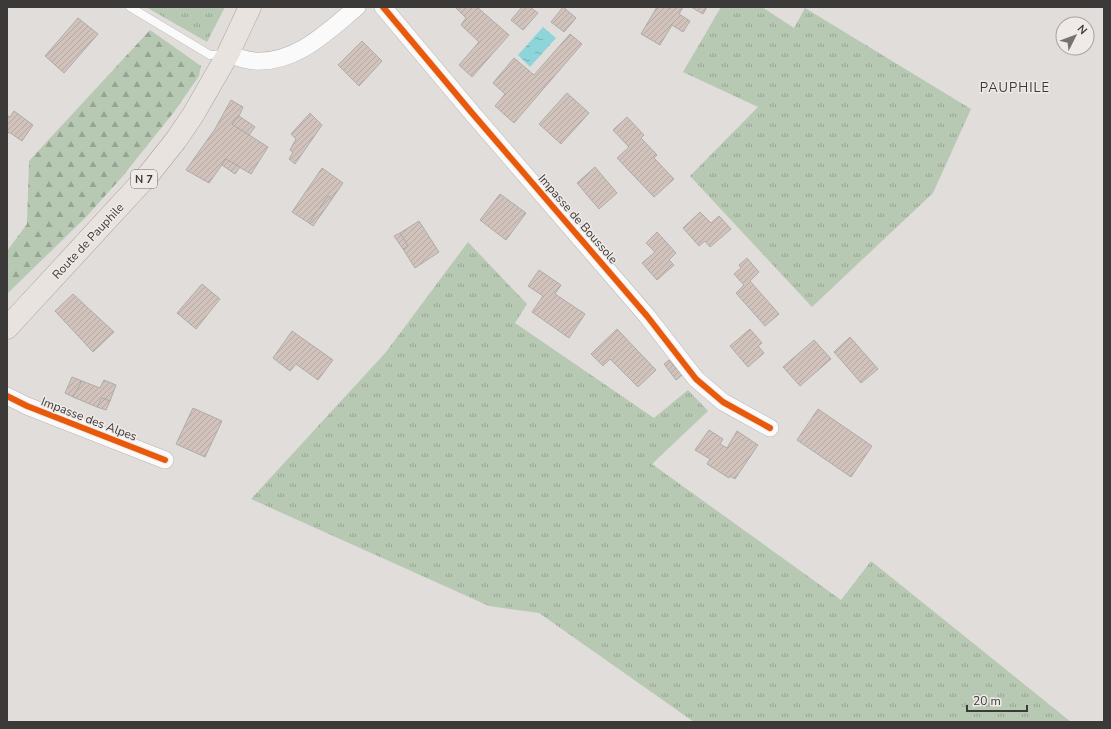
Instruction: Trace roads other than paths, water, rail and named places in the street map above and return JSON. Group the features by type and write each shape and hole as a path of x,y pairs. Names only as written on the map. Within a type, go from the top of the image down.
{"main road":[{"name":"Route de Pauphile","path":"7,328 149,174 176,140 193,115 228,54 250,7"}],"street":[{"path":"228,54 254,61 271,61 286,58 301,50 327,32 357,7"},
{"name":"Impasse de Boussole","path":"383,7 472,114 637,305 696,379 723,402 770,428"},
{"name":"Impasse des Alpes","path":"7,396 27,406 165,460"}],"lane":[{"path":"130,7 210,55 228,54"}],"water":[{"path":"543,27 556,38 530,67 518,55"}],"district":[{"name":"PAUPHILE","path":"1015,88"}]}
